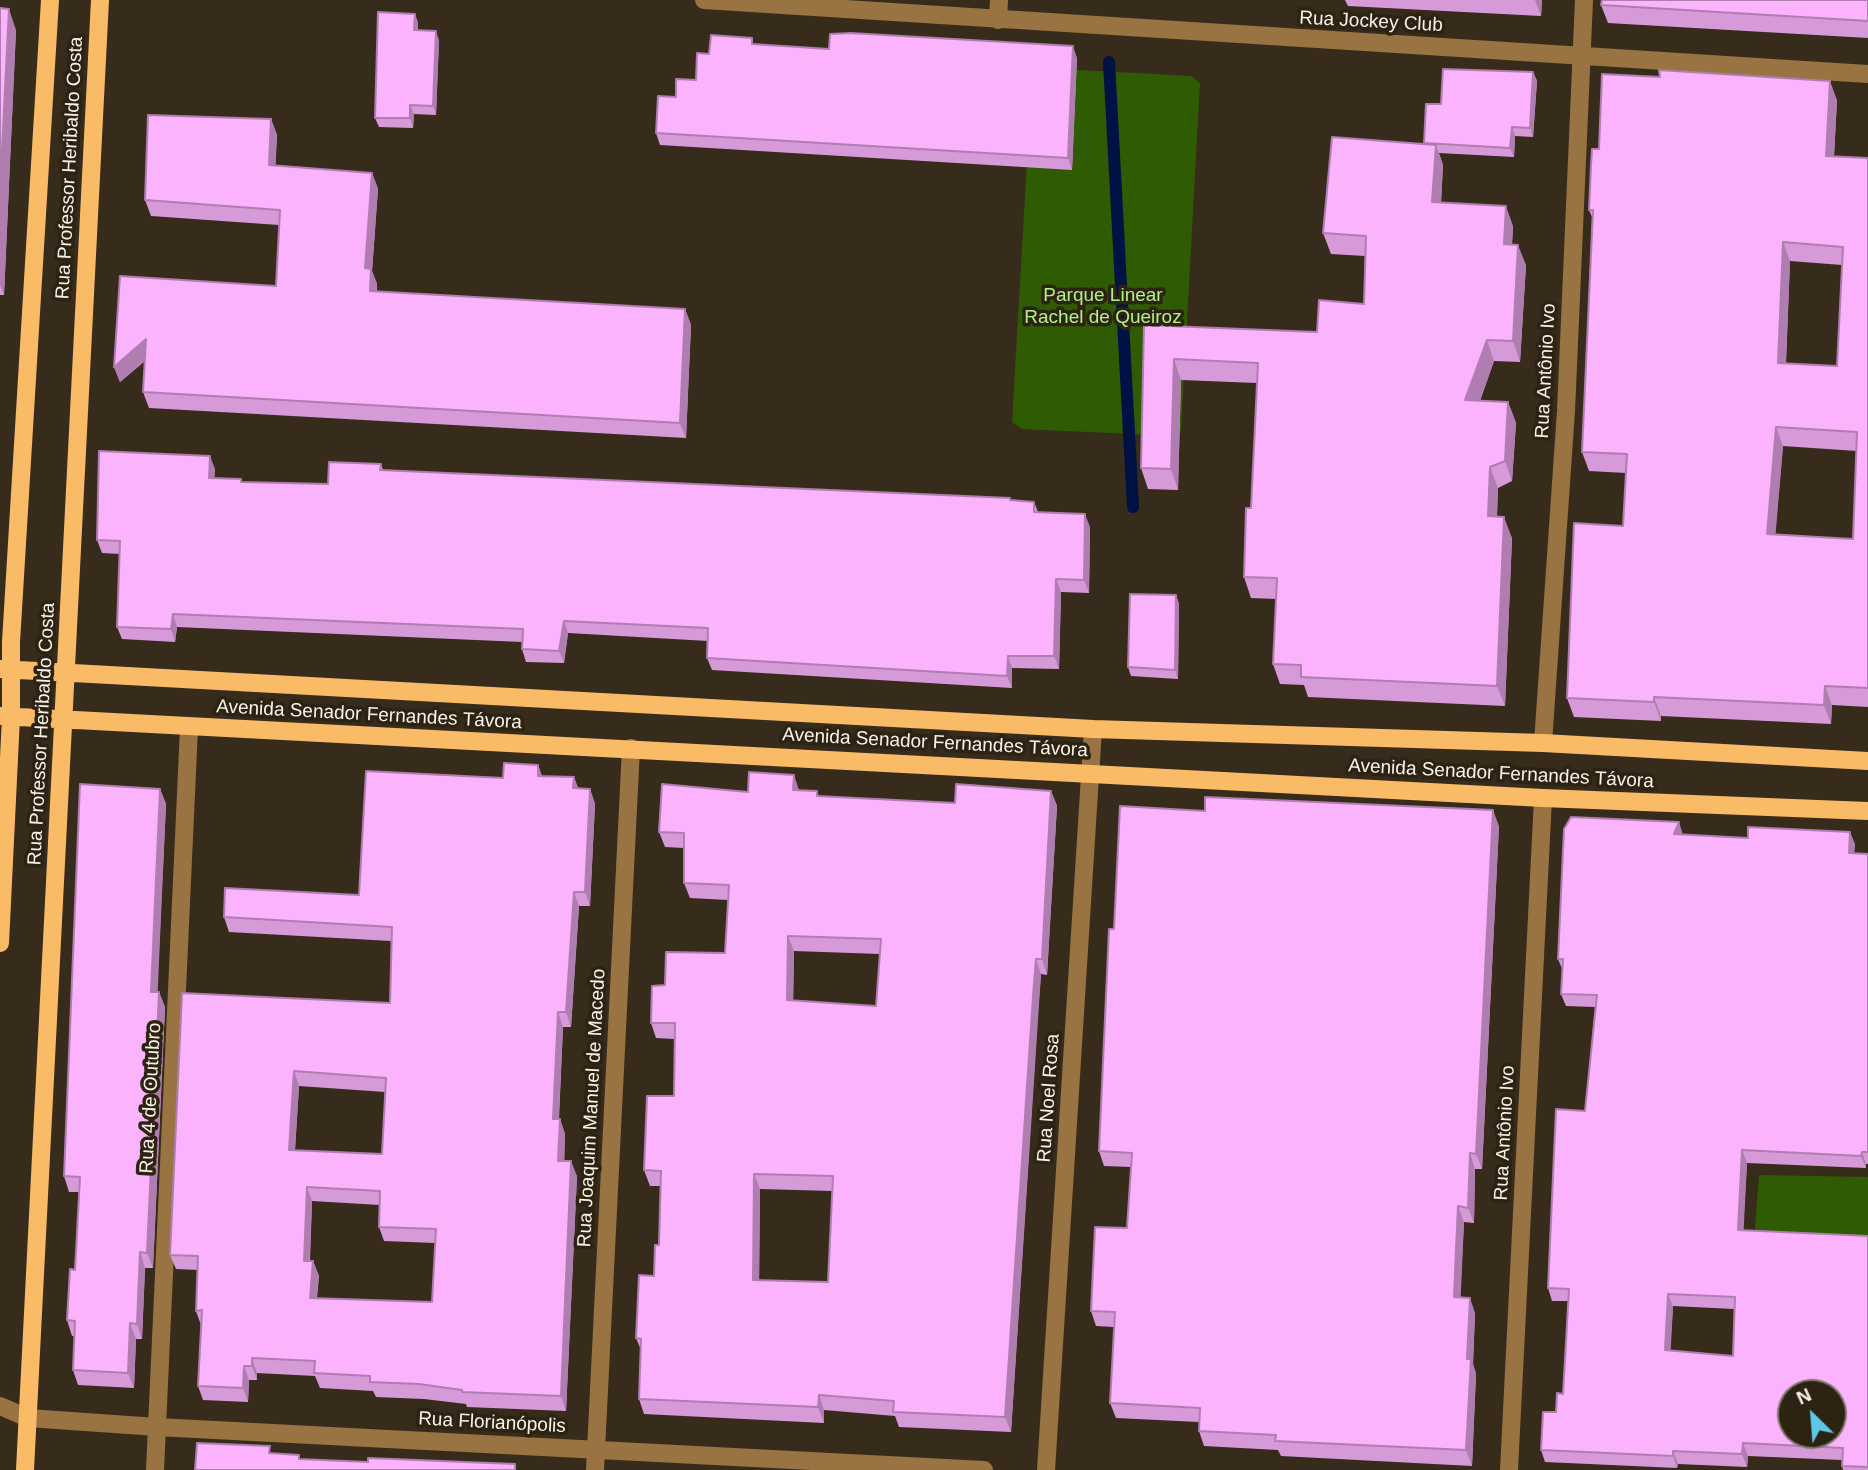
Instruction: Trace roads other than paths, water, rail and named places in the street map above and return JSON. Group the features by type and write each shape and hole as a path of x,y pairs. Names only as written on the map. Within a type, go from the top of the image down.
{"main road":[{"name":"Rua Professor Heribaldo Costa","path":"0,943 5,669 50,0"},
{"name":"Rua Professor Heribaldo Costa","path":"26,1470 100,0"},
{"name":"Avenida Senador Fernandes Távora","path":"5,669 1093,729 1543,743 1868,761"},
{"name":"Avenida Senador Fernandes Távora","path":"6,717 1090,772 1543,798 1868,811"}],"street":[{"name":"Rua Jockey Club","path":"704,0 1868,74"},
{"path":"998,20 999,0"},
{"name":"Rua Antônio Ivo","path":"1543,743 1566,411 1584,0"},
{"name":"Rua 4 de Outubro","path":"155,1470 190,728"},
{"name":"Rua Noel Rosa","path":"1046,1470 1093,729"},
{"name":"Rua Joaquim Manuel de Macedo","path":"596,1470 631,748"},
{"name":"Rua Antônio Ivo","path":"1509,1470 1543,798"},
{"name":"Rua Florianópolis","path":"0,1406 28,1418 157,1427 984,1470"}],"waterway":[{"path":"1109,62 1133,507"}],"park label":[{"name":"Parque Linear Rachel de Queiroz","path":"1103,307"}]}
